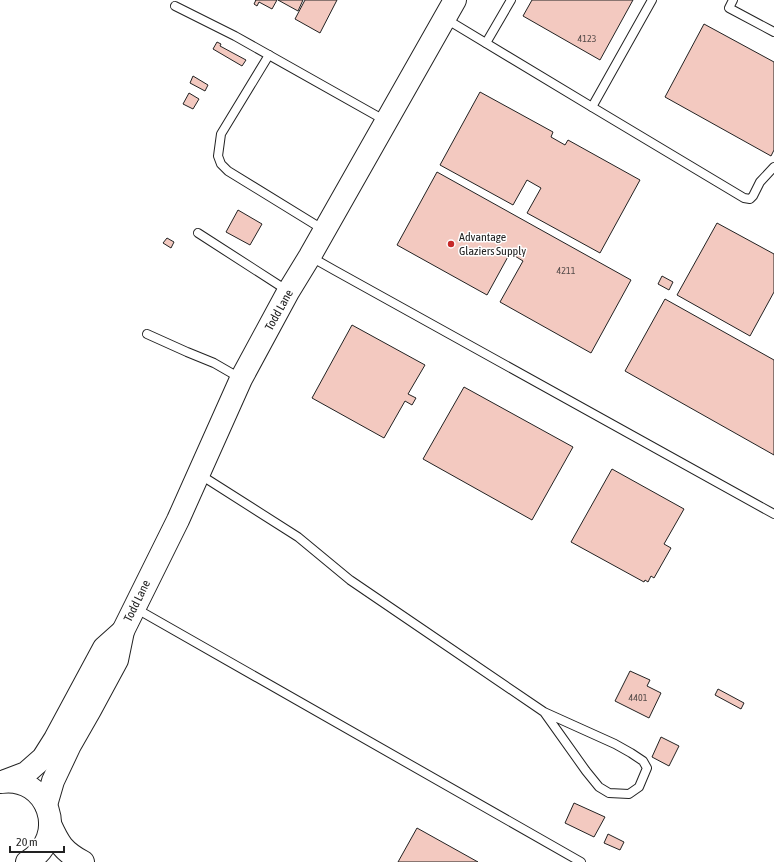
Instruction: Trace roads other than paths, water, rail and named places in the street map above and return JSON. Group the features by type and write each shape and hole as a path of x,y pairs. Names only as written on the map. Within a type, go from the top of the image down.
{"street":[{"name":"Todd Lane","path":"27,862 41,851 50,834 48,814 53,781 70,744 117,660 123,631 178,520 241,379 288,292 325,230 450,9"},
{"name":"Todd Lane","path":"3,782 26,773 43,758 55,739 104,648 123,631"},
{"path":"3,782 15,782 34,790 41,797 58,840 70,854 83,862"}],"lane":[{"path":"486,43 511,0"},
{"path":"592,108 652,0"},
{"path":"733,0 729,8 774,32"},
{"path":"175,6 236,36 386,122"},
{"path":"450,9 486,43 744,198 750,199 753,196 760,182 774,167"},
{"path":"269,55 221,134 218,156 221,164 228,171 325,230"},
{"path":"198,233 288,292"},
{"path":"310,256 774,514"},
{"path":"147,334 214,363 241,379"},
{"path":"199,474 298,537 350,580 544,712 615,744 643,761 647,768 639,787 629,794 609,793 599,787 544,712"},
{"path":"134,608 581,862"}],"place":[{"name":"Advantage Glaziers Supply","path":"451,244"}]}
